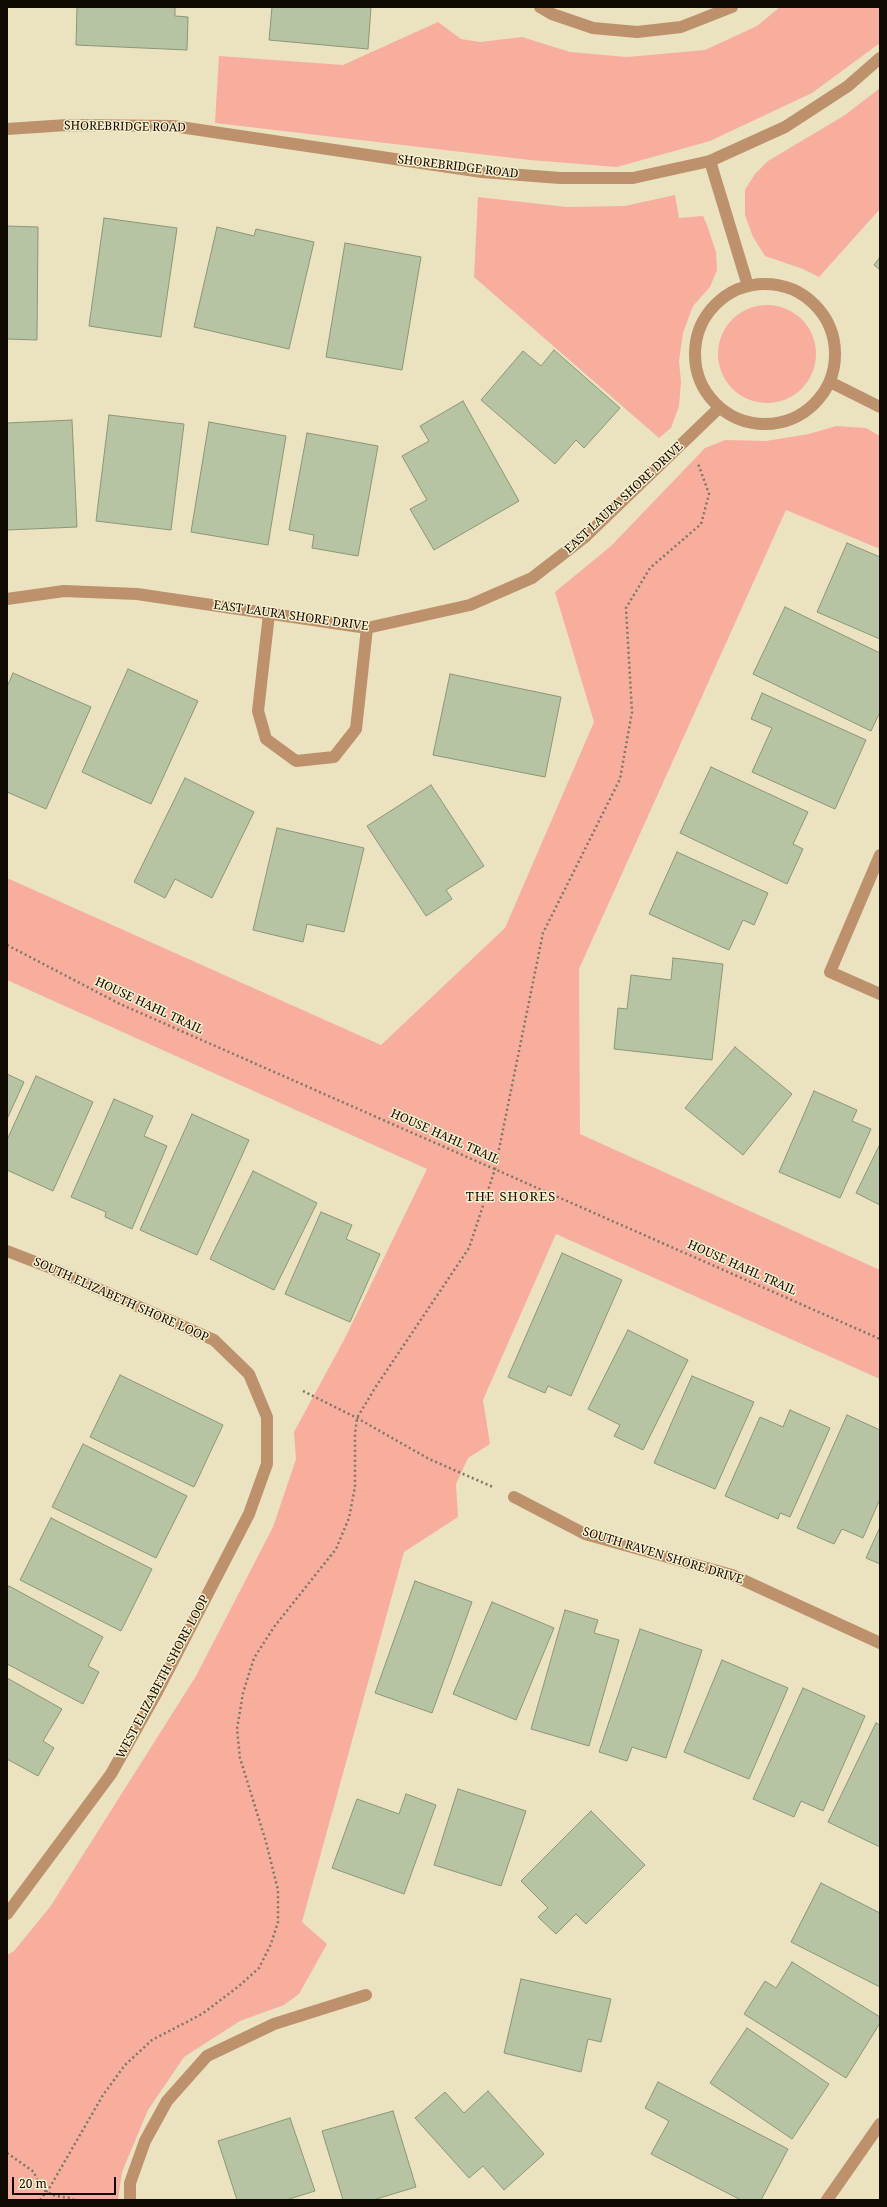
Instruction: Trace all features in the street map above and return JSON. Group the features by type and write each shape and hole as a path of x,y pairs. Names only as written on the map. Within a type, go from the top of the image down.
{"street":[{"path":"540,7 552,14 593,28 637,32 681,27 732,7"},
{"name":"SHOREBRIDGE ROAD","path":"7,128 67,125 174,126 482,172 560,178 633,178 710,161 785,127 848,86 880,58"},
{"path":"710,161 748,286"},
{"path":"773,285 797,292 819,310 832,332 835,358 830,382 813,406 790,420 764,425 737,419 719,408 699,380 694,353 700,326 721,299 748,286 773,285"},
{"path":"830,382 880,407"},
{"name":"EAST LAURA SHORE DRIVE","path":"7,599 64,591 137,594 368,628 470,605 532,578 585,537 719,408"},
{"path":"269,614 258,711 266,739 296,761 334,757 356,729 368,628"},
{"path":"880,855 830,972 880,994"},
{"name":"SOUTH ELIZABETH SHORE LOOP","path":"7,1251 51,1268 214,1340 248,1374 267,1416"},
{"name":"WEST ELIZABETH SHORE LOOP","path":"7,1914 111,1774 157,1692 249,1514 267,1464 267,1416"},
{"name":"SOUTH RAVEN SHORE DRIVE","path":"514,1496 585,1534 732,1575 880,1643"},
{"path":"130,2200 130,2183 145,2141 167,2101 207,2056 274,2024 366,1995"},
{"path":"827,2200 880,2124"}],"path":[{"path":"40,2200 47,2191 103,2095 125,2064 152,2040 202,2014 238,1986 258,1968 271,1944 278,1922 278,1890 266,1842 240,1758 237,1729 240,1707 254,1658 274,1627 336,1549 349,1518 355,1487 355,1433 357,1418 375,1388 469,1248 495,1169 543,933 620,780 632,712 626,608 650,568 701,524 709,494 699,466 678,448"},
{"name":"HOUSE HAHL TRAIL","path":"7,945 120,1004 880,1339"},
{"path":"303,1391 357,1418 429,1459 514,1496"},
{"path":"7,2153 34,2172 40,2188 55,2196 71,2198 74,2200"}],"shaded area":[{"path":"780,7 880,7 880,43 812,93 710,141 617,167 530,160 215,123 219,56 343,65 438,22 461,39 480,42 522,37 570,52 627,57 705,50 757,26"},
{"path":"880,88 880,209 819,277 803,269 765,256 753,237 745,215 745,190 755,174 768,161 845,115"},
{"path":"675,195 679,218 703,216 716,252 717,270 710,287 693,306 683,333 679,361 681,382 679,406 671,428 659,438 474,277 478,197 567,207 625,206"},
{"path":"767,305 786,309 802,319 812,335 816,354 812,373 802,389 786,399 767,403 748,399 732,389 722,373 718,354 722,335 732,319 748,309"},
{"path":"836,426 866,428 880,436 880,549 786,510 579,969 580,1134 880,1270 880,1379 556,1234 483,1400 490,1444 468,1458 456,1484 458,1517 404,1552 302,1922 327,1944 299,1994 284,2005 240,2021 184,2057 148,2110 122,2172 118,2200 7,2200 7,1955 14,1951 50,1907 196,1676 273,1527 296,1459 294,1432 345,1338 427,1169 7,980 7,878 381,1045 505,928 594,722 555,592 611,546 705,448 725,440 766,441 809,434"}],"building":[{"path":"77,7 175,7 175,16 188,17 187,50 76,45"},
{"path":"272,7 371,7 368,49 269,40"},
{"path":"104,218 177,228 161,337 89,326"},
{"path":"7,226 38,227 37,340 7,339"},
{"path":"217,227 254,236 256,229 314,242 289,349 194,327"},
{"path":"345,243 421,257 402,370 326,357"},
{"path":"880,257 880,270 874,265"},
{"path":"554,350 620,408 584,448 576,440 555,464 481,400 523,351 541,366"},
{"path":"463,401 519,501 434,550 410,509 427,500 402,456 429,441 420,426"},
{"path":"109,415 184,424 171,530 96,521"},
{"path":"72,420 77,527 7,530 7,423"},
{"path":"209,422 286,436 268,545 191,532"},
{"path":"307,433 378,446 358,556 312,548 314,535 289,530"},
{"path":"847,543 880,557 880,639 817,612"},
{"path":"785,607 880,653 880,712 871,731 753,674"},
{"path":"128,669 198,701 151,804 82,772"},
{"path":"13,673 91,707 46,809 7,792 7,687"},
{"path":"450,674 561,697 545,777 433,755"},
{"path":"762,693 866,740 835,809 752,772 772,728 751,719"},
{"path":"711,767 808,812 793,844 803,849 787,884 680,833"},
{"path":"185,778 254,812 212,898 175,879 165,898 134,882"},
{"path":"431,785 484,866 446,890 452,899 426,916 367,826"},
{"path":"277,828 364,848 344,932 307,924 303,942 253,930"},
{"path":"677,852 768,893 754,925 743,920 729,950 649,914"},
{"path":"673,958 723,964 712,1060 614,1049 618,1008 627,1009 631,975 671,980"},
{"path":"735,1047 792,1094 743,1155 685,1108"},
{"path":"7,1074 24,1082 7,1119"},
{"path":"36,1076 93,1102 53,1191 7,1170 7,1140"},
{"path":"814,1091 857,1110 852,1121 871,1129 840,1198 779,1172"},
{"path":"114,1099 153,1116 144,1136 167,1146 132,1229 105,1217 106,1212 71,1197"},
{"path":"192,1114 249,1140 197,1255 140,1230"},
{"path":"880,1144 880,1205 856,1193"},
{"path":"253,1171 317,1203 274,1290 210,1259"},
{"path":"321,1212 352,1225 346,1239 380,1254 350,1322 285,1294"},
{"path":"562,1253 622,1280 571,1396 548,1386 545,1393 508,1377"},
{"path":"628,1330 688,1360 643,1450 614,1436 620,1425 588,1409"},
{"path":"120,1375 223,1425 194,1487 90,1437"},
{"path":"692,1376 754,1402 715,1489 654,1463"},
{"path":"790,1410 830,1428 790,1517 780,1513 778,1519 725,1496 760,1417 783,1427"},
{"path":"847,1415 880,1430 880,1499 863,1538 842,1529 834,1544 797,1528"},
{"path":"83,1444 187,1496 156,1558 52,1507"},
{"path":"51,1518 152,1569 121,1631 20,1580"},
{"path":"880,1527 880,1564 866,1558"},
{"path":"415,1581 472,1602 432,1713 375,1693"},
{"path":"9,1586 103,1637 88,1666 99,1672 83,1704 7,1664 7,1589"},
{"path":"492,1602 554,1628 516,1720 453,1694"},
{"path":"565,1610 598,1620 594,1633 619,1640 589,1746 531,1729"},
{"path":"640,1629 702,1650 666,1758 632,1747 627,1761 599,1752"},
{"path":"722,1660 788,1688 749,1779 684,1752"},
{"path":"7,1678 62,1709 43,1741 54,1748 38,1776 7,1759"},
{"path":"803,1688 865,1716 823,1811 801,1801 794,1817 753,1799"},
{"path":"876,1723 880,1725 880,1847 828,1822"},
{"path":"458,1789 526,1811 501,1886 434,1865"},
{"path":"406,1794 436,1805 404,1894 332,1868 357,1799 399,1814"},
{"path":"591,1811 645,1865 586,1924 576,1914 556,1934 538,1917 548,1908 521,1881"},
{"path":"821,1883 880,1913 880,1987 791,1942"},
{"path":"792,1962 880,2017 880,2023 846,2078 744,2014 765,1981 776,1988"},
{"path":"521,1979 611,1999 601,2042 588,2039 581,2072 504,2053"},
{"path":"747,2028 829,2084 792,2139 710,2083"},
{"path":"658,2082 788,2149 761,2200 741,2200 651,2154 669,2121 645,2108"},
{"path":"488,2091 544,2154 504,2190 483,2166 469,2178 415,2118 445,2092 464,2113"},
{"path":"393,2111 416,2187 373,2200 343,2200 322,2131"},
{"path":"290,2118 315,2191 286,2200 237,2200 218,2141"}],"district":[{"name":"THE SHORES","path":"511,1197"}]}
